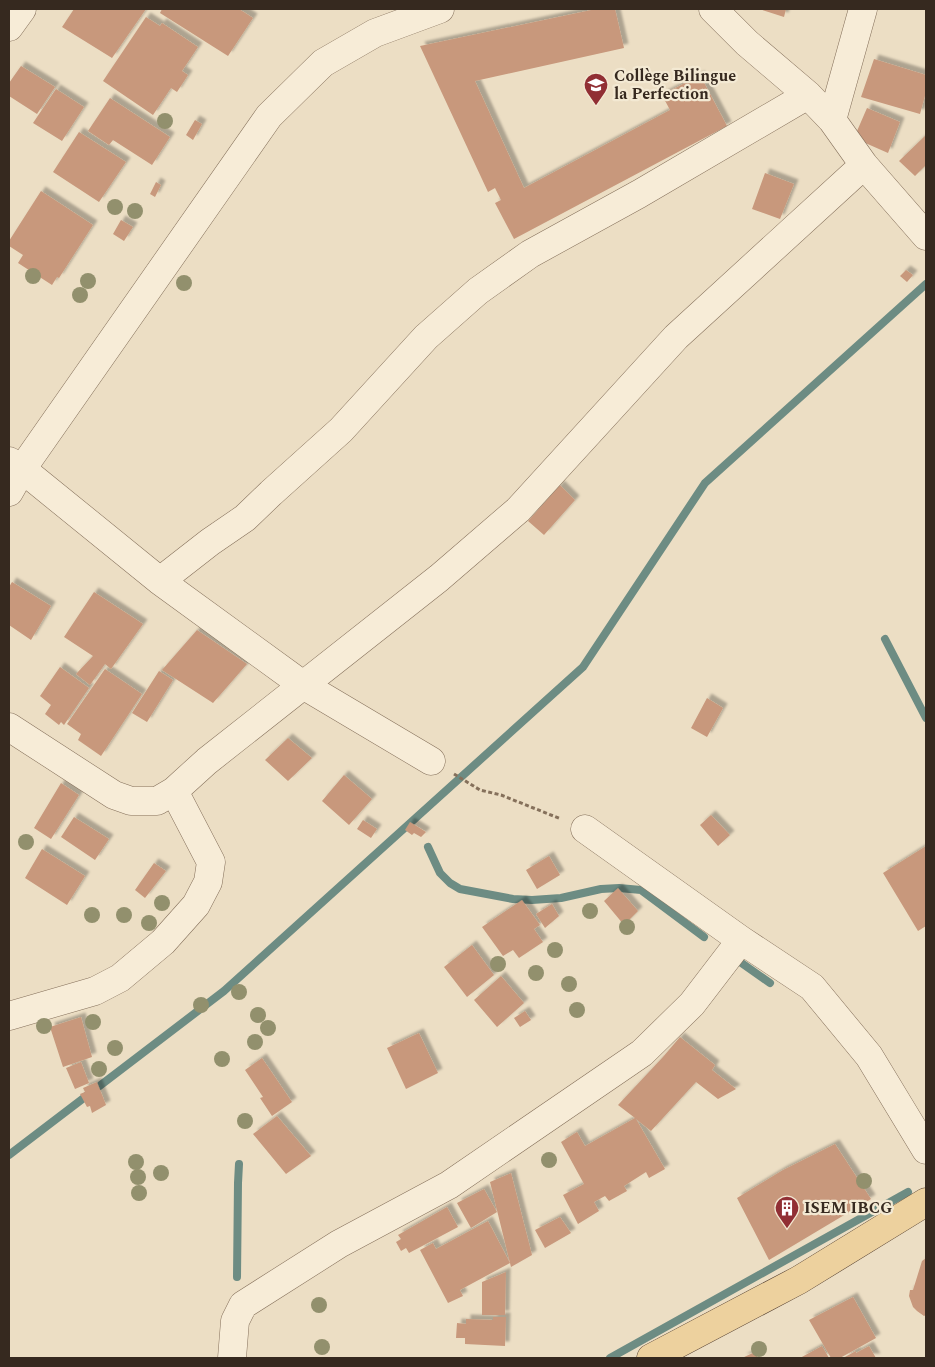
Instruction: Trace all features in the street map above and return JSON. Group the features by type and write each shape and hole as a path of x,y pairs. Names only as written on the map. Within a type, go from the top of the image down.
{"main road":[{"path":"650,1358 799,1280 926,1202"}],"street":[{"path":"9,27 22,9"},
{"path":"432,761 303,685 13,474 269,116 323,63 376,33 440,9"},
{"path":"713,9 747,43 808,95 832,120 864,165 926,236"},
{"path":"832,120 863,9"},
{"path":"160,581 210,542 245,518 341,430 426,337 478,291 530,254 639,194 808,95"},
{"path":"9,727 114,795 131,801 157,801 174,791 207,760 439,578 518,510 676,337 864,165"},
{"path":"9,1016 95,991 120,978 163,942 196,905 208,882 211,862 174,791"},
{"path":"585,829 741,940 812,986 869,1056 926,1150"},
{"path":"232,1358 235,1321 243,1305 339,1244 449,1185 642,1053 692,1004 741,940"}],"path":[{"path":"432,761 480,790 500,795 585,829"}],"building":[{"path":"74,9 146,9 112,58 62,27"},
{"path":"162,9 239,9 253,18 228,56 160,13"},
{"path":"596,9 615,9 624,48 475,81 524,188 670,110 662,95 700,75 727,126 514,239 495,203 501,200 495,188 488,192 420,46"},
{"path":"759,9 786,9 784,17"},
{"path":"146,17 160,26 162,23 198,47 182,71 188,75 177,92 171,88 153,115 103,81"},
{"path":"874,59 926,75 926,92 920,114 861,97"},
{"path":"21,66 55,87 37,114 9,96 9,83"},
{"path":"56,89 84,107 62,141 33,123"},
{"path":"110,98 170,137 152,165 113,140 109,145 88,131"},
{"path":"867,108 900,122 888,153 854,138"},
{"path":"195,120 202,124 193,140 186,135"},
{"path":"79,132 126,162 99,202 53,172"},
{"path":"926,135 926,165 915,176 899,161"},
{"path":"765,173 794,184 780,219 752,209"},
{"path":"156,182 161,185 155,197 150,194"},
{"path":"41,191 93,225 59,278 57,277 52,285 18,263 23,255 9,246 9,241"},
{"path":"121,220 133,227 124,241 113,234"},
{"path":"906,270 913,275 907,282 900,276"},
{"path":"560,485 575,500 544,535 528,521"},
{"path":"12,582 51,606 31,640 9,625 9,587"},
{"path":"94,592 143,624 111,669 105,664 90,685 76,674 93,656 64,637"},
{"path":"197,630 247,664 213,703 162,670"},
{"path":"60,667 89,688 64,725 61,722 59,725 45,714 51,705 40,696"},
{"path":"105,669 142,694 101,756 78,740 81,734 67,724"},
{"path":"159,671 173,680 147,722 132,713"},
{"path":"707,698 723,708 707,737 691,728"},
{"path":"288,738 312,758 288,781 265,760"},
{"path":"344,775 372,799 349,825 322,801"},
{"path":"61,783 79,795 51,839 34,828"},
{"path":"711,815 730,835 718,846 700,825"},
{"path":"74,817 109,839 95,860 61,837"},
{"path":"363,820 377,829 371,838 357,829"},
{"path":"410,822 426,832 421,837 414,833 412,835 405,830"},
{"path":"926,846 926,926 918,931 883,873"},
{"path":"42,849 85,876 67,905 25,878"},
{"path":"549,856 560,875 537,889 526,870"},
{"path":"154,863 166,871 145,898 135,890"},
{"path":"618,888 638,911 624,925 604,901"},
{"path":"522,900 540,925 534,929 543,942 519,958 513,950 503,956 482,927"},
{"path":"552,904 559,916 545,928 536,914"},
{"path":"472,945 494,975 467,997 444,967"},
{"path":"501,976 524,1003 497,1027 474,1000"},
{"path":"525,1011 531,1020 520,1027 514,1018"},
{"path":"81,1017 92,1057 63,1067 50,1027"},
{"path":"419,1033 438,1073 406,1089 387,1048"},
{"path":"680,1037 715,1065 712,1070 736,1089 718,1099 696,1082 651,1131 636,1119 665,1169 649,1178 646,1172 624,1186 627,1191 609,1201 605,1196 594,1202 599,1211 578,1224 563,1195 584,1184 561,1142 577,1132 585,1146 635,1118 618,1105"},
{"path":"262,1058 292,1102 272,1116 260,1098 263,1097 245,1070"},
{"path":"81,1062 89,1083 75,1089 66,1068"},
{"path":"97,1082 106,1105 92,1113 90,1106 87,1107 80,1094 85,1092 83,1088"},
{"path":"277,1116 311,1156 286,1174 253,1134"},
{"name":"ISEM IBCG","path":"835,1144 871,1199 769,1260 737,1198 783,1170"},
{"path":"511,1173 532,1255 511,1267 490,1182"},
{"path":"484,1189 497,1212 471,1228 457,1203"},
{"path":"447,1207 458,1227 409,1253 406,1248 401,1251 396,1242 401,1239 398,1235"},
{"path":"560,1217 571,1233 545,1248 535,1230"},
{"path":"488,1221 510,1263 460,1290 463,1296 448,1303 420,1250 433,1243 436,1249"},
{"path":"926,1258 926,1315 924,1316 913,1307 909,1296 910,1290 913,1290 922,1261"},
{"path":"506,1272 505,1315 482,1315 482,1282"},
{"path":"853,1297 876,1338 840,1358 831,1358 809,1320"},
{"path":"493,1317 506,1317 505,1346 465,1344 465,1338 456,1338 457,1323 466,1324 466,1319 493,1320"},
{"path":"822,1346 829,1358 800,1358"},
{"path":"869,1346 876,1358 843,1358 856,1351 856,1353"},
{"path":"755,1352 758,1358 742,1358"}],"waterway":[{"path":"9,1155 224,991 583,667 705,483 926,284"},
{"path":"885,639 926,718"},
{"path":"428,847 440,873 450,883 460,889 513,899 532,900 561,898 601,889 641,890 704,937"},
{"path":"733,957 770,983"},
{"path":"237,1277 239,1164"},
{"path":"610,1358 908,1192"}],"place":[{"name":"Collège Bilingue la Perfection","path":"596,106"},
{"name":"ISEM IBCG","path":"787,1229"}]}
